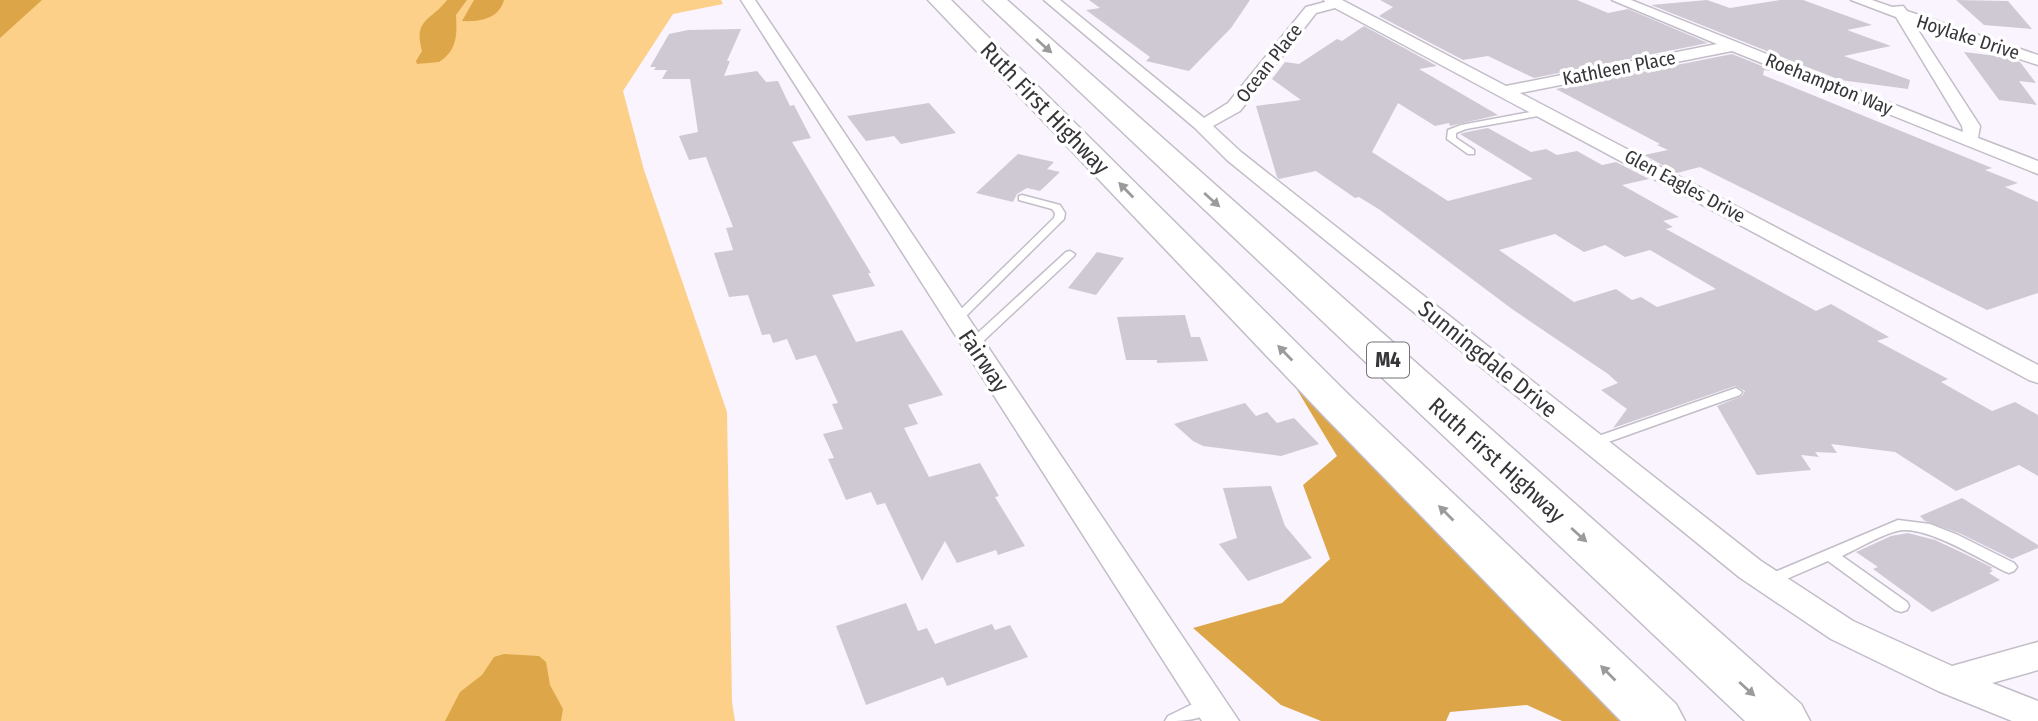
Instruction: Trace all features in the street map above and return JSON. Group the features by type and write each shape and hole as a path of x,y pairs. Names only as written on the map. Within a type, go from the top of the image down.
{"highway":[{"name":"Ruth First Highway","path":"939,0 1336,405 1657,721"},
{"name":"Ruth First Highway","path":"994,0 1782,721"}],"street":[{"name":"Fairway","path":"748,0 1215,712"},
{"name":"Sunningdale Drive","path":"1051,0 1200,124 1244,165 1767,581 1842,630 1950,681 2038,716"},
{"name":"Roehampton Way","path":"1619,0 2038,168"},
{"name":"Hoylake Drive","path":"1858,0 2038,60"},
{"path":"1892,0 1971,126 1972,135 1967,139"},
{"name":"Ocean Place","path":"1200,124 1215,120 1234,107 1311,10 1334,1"},
{"name":"Glen Eagles Drive","path":"1334,1 2038,374"},
{"name":"Kathleen Place","path":"1506,91 1732,46"},
{"path":"1950,681 2038,656"}],"lane":[{"path":"1471,152 1452,139 1451,132 1464,127 1546,112"},
{"path":"956,320 1059,219 1060,213 1056,207 1022,198"},
{"path":"973,344 1070,254"},
{"path":"1592,443 1735,392"},
{"path":"1767,581 1898,525 1925,528 1954,539 2009,567"},
{"path":"1830,555 1901,606"},
{"path":"1174,721 1215,712"}],"shaded area":[{"path":"0,0 42,0 0,38"},
{"path":"21,0 721,0 723,4 673,14 623,91 644,170 727,412 732,702 735,721 0,721 0,23"},
{"path":"447,0 467,0 456,15 453,47 439,62 417,64 422,51 422,26"},
{"path":"474,0 504,0 498,11 488,18 462,21"},
{"path":"1296,388 1620,721 1562,721 1527,705 1450,712 1446,721 1321,721 1281,705 1193,628 1282,603 1330,559 1303,485 1337,456"},
{"path":"504,654 539,656 546,662 550,685 563,709 561,721 445,721 460,692 482,675 494,657"}],"building":[{"path":"1089,0 1250,0 1231,28 1189,71 1146,61 1150,57 1086,10 1100,8"},
{"path":"1380,0 1577,0 1608,13 1628,9 1708,43 1534,78 1488,56 1463,60 1379,16 1393,7"},
{"path":"1707,0 1730,8 1780,0 1803,0 1872,25 1847,30 1891,46 1844,56 1910,80 1908,89 1840,80 1651,5"},
{"path":"1956,0 2008,1 2032,29 1984,25"},
{"path":"1364,26 1437,66 1419,69 1498,115 1450,126 1449,123 1435,126 1398,103 1372,152 1448,201 1533,179 1460,134 1467,132 1488,128 1531,152 1546,149 1557,155 1577,151 1602,165 1616,162 1649,179 1622,185 1679,217 1663,221 1673,227 1666,229 1816,311 1831,304 1889,337 1877,341 1948,379 1941,382 1992,411 2015,402 2038,415 2038,476 2019,465 1956,491 1895,452 1831,444 1837,453 1815,452 1819,457 1801,455 1811,470 1757,475 1717,406 1742,396 1745,391 1735,386 1613,428 1627,409 1601,390 1618,383 1608,374 1512,309 1380,210 1359,197 1355,198 1316,171 1279,179 1277,177 1256,106 1301,100 1272,79 1285,62 1299,64 1337,39 1342,41","holes":["1555,234 1584,252 1605,245 1625,257 1650,250 1716,289 1657,307 1641,297 1632,300 1616,289 1574,302 1499,250"]},
{"path":"741,29 727,61 730,61 724,76 757,71 766,82 778,81 790,106 794,105 811,138 792,142 871,273 868,273 875,286 832,295 856,342 902,330 943,395 908,405 918,424 904,428 929,477 980,463 999,496 995,497 1025,546 998,555 996,550 957,563 945,541 922,581 885,503 877,505 871,492 846,500 828,459 834,458 823,434 843,429 832,404 838,403 816,355 796,360 787,339 773,343 770,334 762,335 748,295 729,297 714,253 733,250 726,228 733,227 706,157 689,160 679,136 698,132 690,79 662,79 667,70 654,70 656,67 650,67 669,34 688,30"},
{"path":"1964,52 2005,57 2020,62 2036,83 2019,81 2037,105 1999,100"},
{"path":"1732,54 1777,72 1764,70 1763,75 1992,168 1985,170 2018,183 2005,187 2038,202 2038,293 1987,310 1700,167 1677,173 1644,155 1668,150 1657,145 1660,144 1556,89"},
{"path":"929,103 956,133 901,144 894,136 866,141 847,116"},
{"path":"1018,154 1054,162 1047,169 1060,172 1040,191 1027,188 1017,194 1013,202 976,193"},
{"path":"1097,252 1124,258 1096,295 1068,288"},
{"path":"1185,315 1191,337 1200,337 1208,361 1157,363 1157,360 1126,360 1117,317"},
{"path":"1245,403 1256,416 1267,412 1277,423 1294,418 1319,444 1281,456 1203,446 1174,424"},
{"path":"1271,486 1285,526 1312,558 1248,581 1219,544 1237,538 1223,488"},
{"path":"1962,498 2038,545 2038,548 2012,559 1959,533 1925,521 1920,516"},
{"path":"1908,533 1935,540 1993,568 1989,573 2000,580 1932,612 1873,569 1878,567 1856,552 1891,536"},
{"path":"906,603 918,631 927,628 935,644 992,624 995,630 1010,625 1028,657 947,686 943,677 866,705 836,626"}]}
